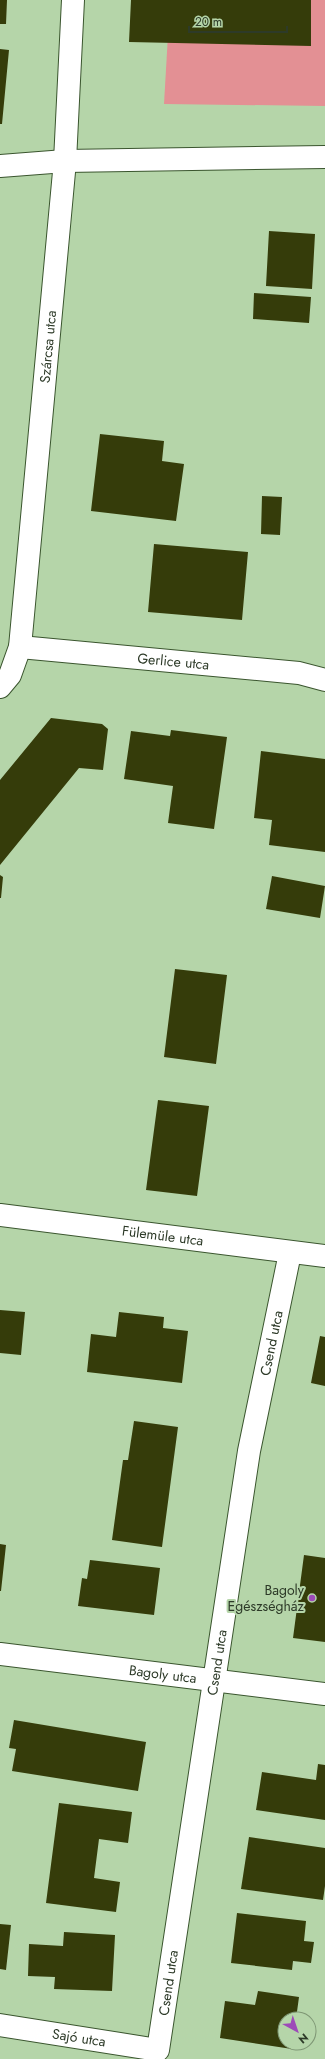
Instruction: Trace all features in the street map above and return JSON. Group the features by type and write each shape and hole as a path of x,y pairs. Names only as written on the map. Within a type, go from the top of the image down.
{"street":[{"name":"Szárcsa utca","path":"0,687 10,675 20,647 65,161 73,0"},
{"path":"0,166 65,161 325,157"},
{"name":"Gerlice utca","path":"20,647 299,673 325,680"},
{"name":"Fülemüle utca","path":"0,1215 208,1240 290,1253 325,1256"},
{"name":"Csend utca","path":"158,2050 249,1451 290,1253"},
{"name":"Bagoly utca","path":"0,1654 214,1682 325,1694"},
{"name":"Sajó utca","path":"0,2025 158,2050"}],"shaded area":[{"path":"170,0 325,0 325,106 164,104"}],"building":[{"path":"0,0 7,0 6,24 0,24"},
{"path":"131,0 311,0 311,46 129,42"},
{"path":"0,49 9,50 2,124 0,124"},
{"path":"269,231 315,234 312,289 266,286"},
{"path":"254,293 311,297 309,323 253,319"},
{"path":"100,434 164,441 162,461 184,464 176,521 91,511"},
{"path":"262,496 282,497 280,535 261,534"},
{"path":"154,544 248,552 242,620 148,612"},
{"path":"51,718 102,724 108,729 103,770 79,768 0,865 0,780"},
{"path":"171,730 227,737 214,829 168,823 173,786 124,779 131,731 170,736"},
{"path":"261,751 325,759 325,852 269,845 272,820 254,818"},
{"path":"0,875 3,877 1,898 0,898"},
{"path":"272,876 325,886 320,918 266,909"},
{"path":"175,969 227,975 216,1064 164,1057"},
{"path":"158,1100 209,1106 197,1196 146,1190"},
{"path":"0,1310 25,1312 21,1355 0,1353"},
{"path":"119,1312 164,1317 163,1328 188,1331 182,1383 87,1372 91,1334 116,1337"},
{"path":"320,1336 325,1337 325,1386 311,1383"},
{"path":"134,1421 178,1427 162,1547 112,1540 123,1460 128,1460"},
{"path":"0,1544 6,1545 1,1591 0,1591"},
{"name":"Bagoly Egészségház","path":"304,1555 325,1558 325,1642 293,1638"},
{"path":"90,1560 160,1568 154,1615 78,1606 82,1578 87,1579"},
{"path":"14,1720 146,1742 138,1791 12,1771 16,1749 9,1748"},
{"path":"318,1764 325,1765 325,1820 256,1810 262,1772 316,1780"},
{"path":"59,1803 132,1812 128,1843 99,1839 94,1878 120,1882 116,1912 46,1903"},
{"path":"249,1837 325,1848 325,1886 323,1900 241,1889"},
{"path":"237,1913 306,1921 304,1941 314,1942 311,1963 293,1961 292,1970 231,1963"},
{"path":"0,1924 11,1925 6,1970 0,1969"},
{"path":"64,1932 115,1935 112,1991 54,1989 55,1977 28,1976 29,1944 63,1946"},
{"path":"258,1991 299,1997 297,2011 277,2011 277,2047 220,2038 225,2001 255,2005"}],"place":[{"name":"Bagoly Egészségház","path":"312,1598"}]}
